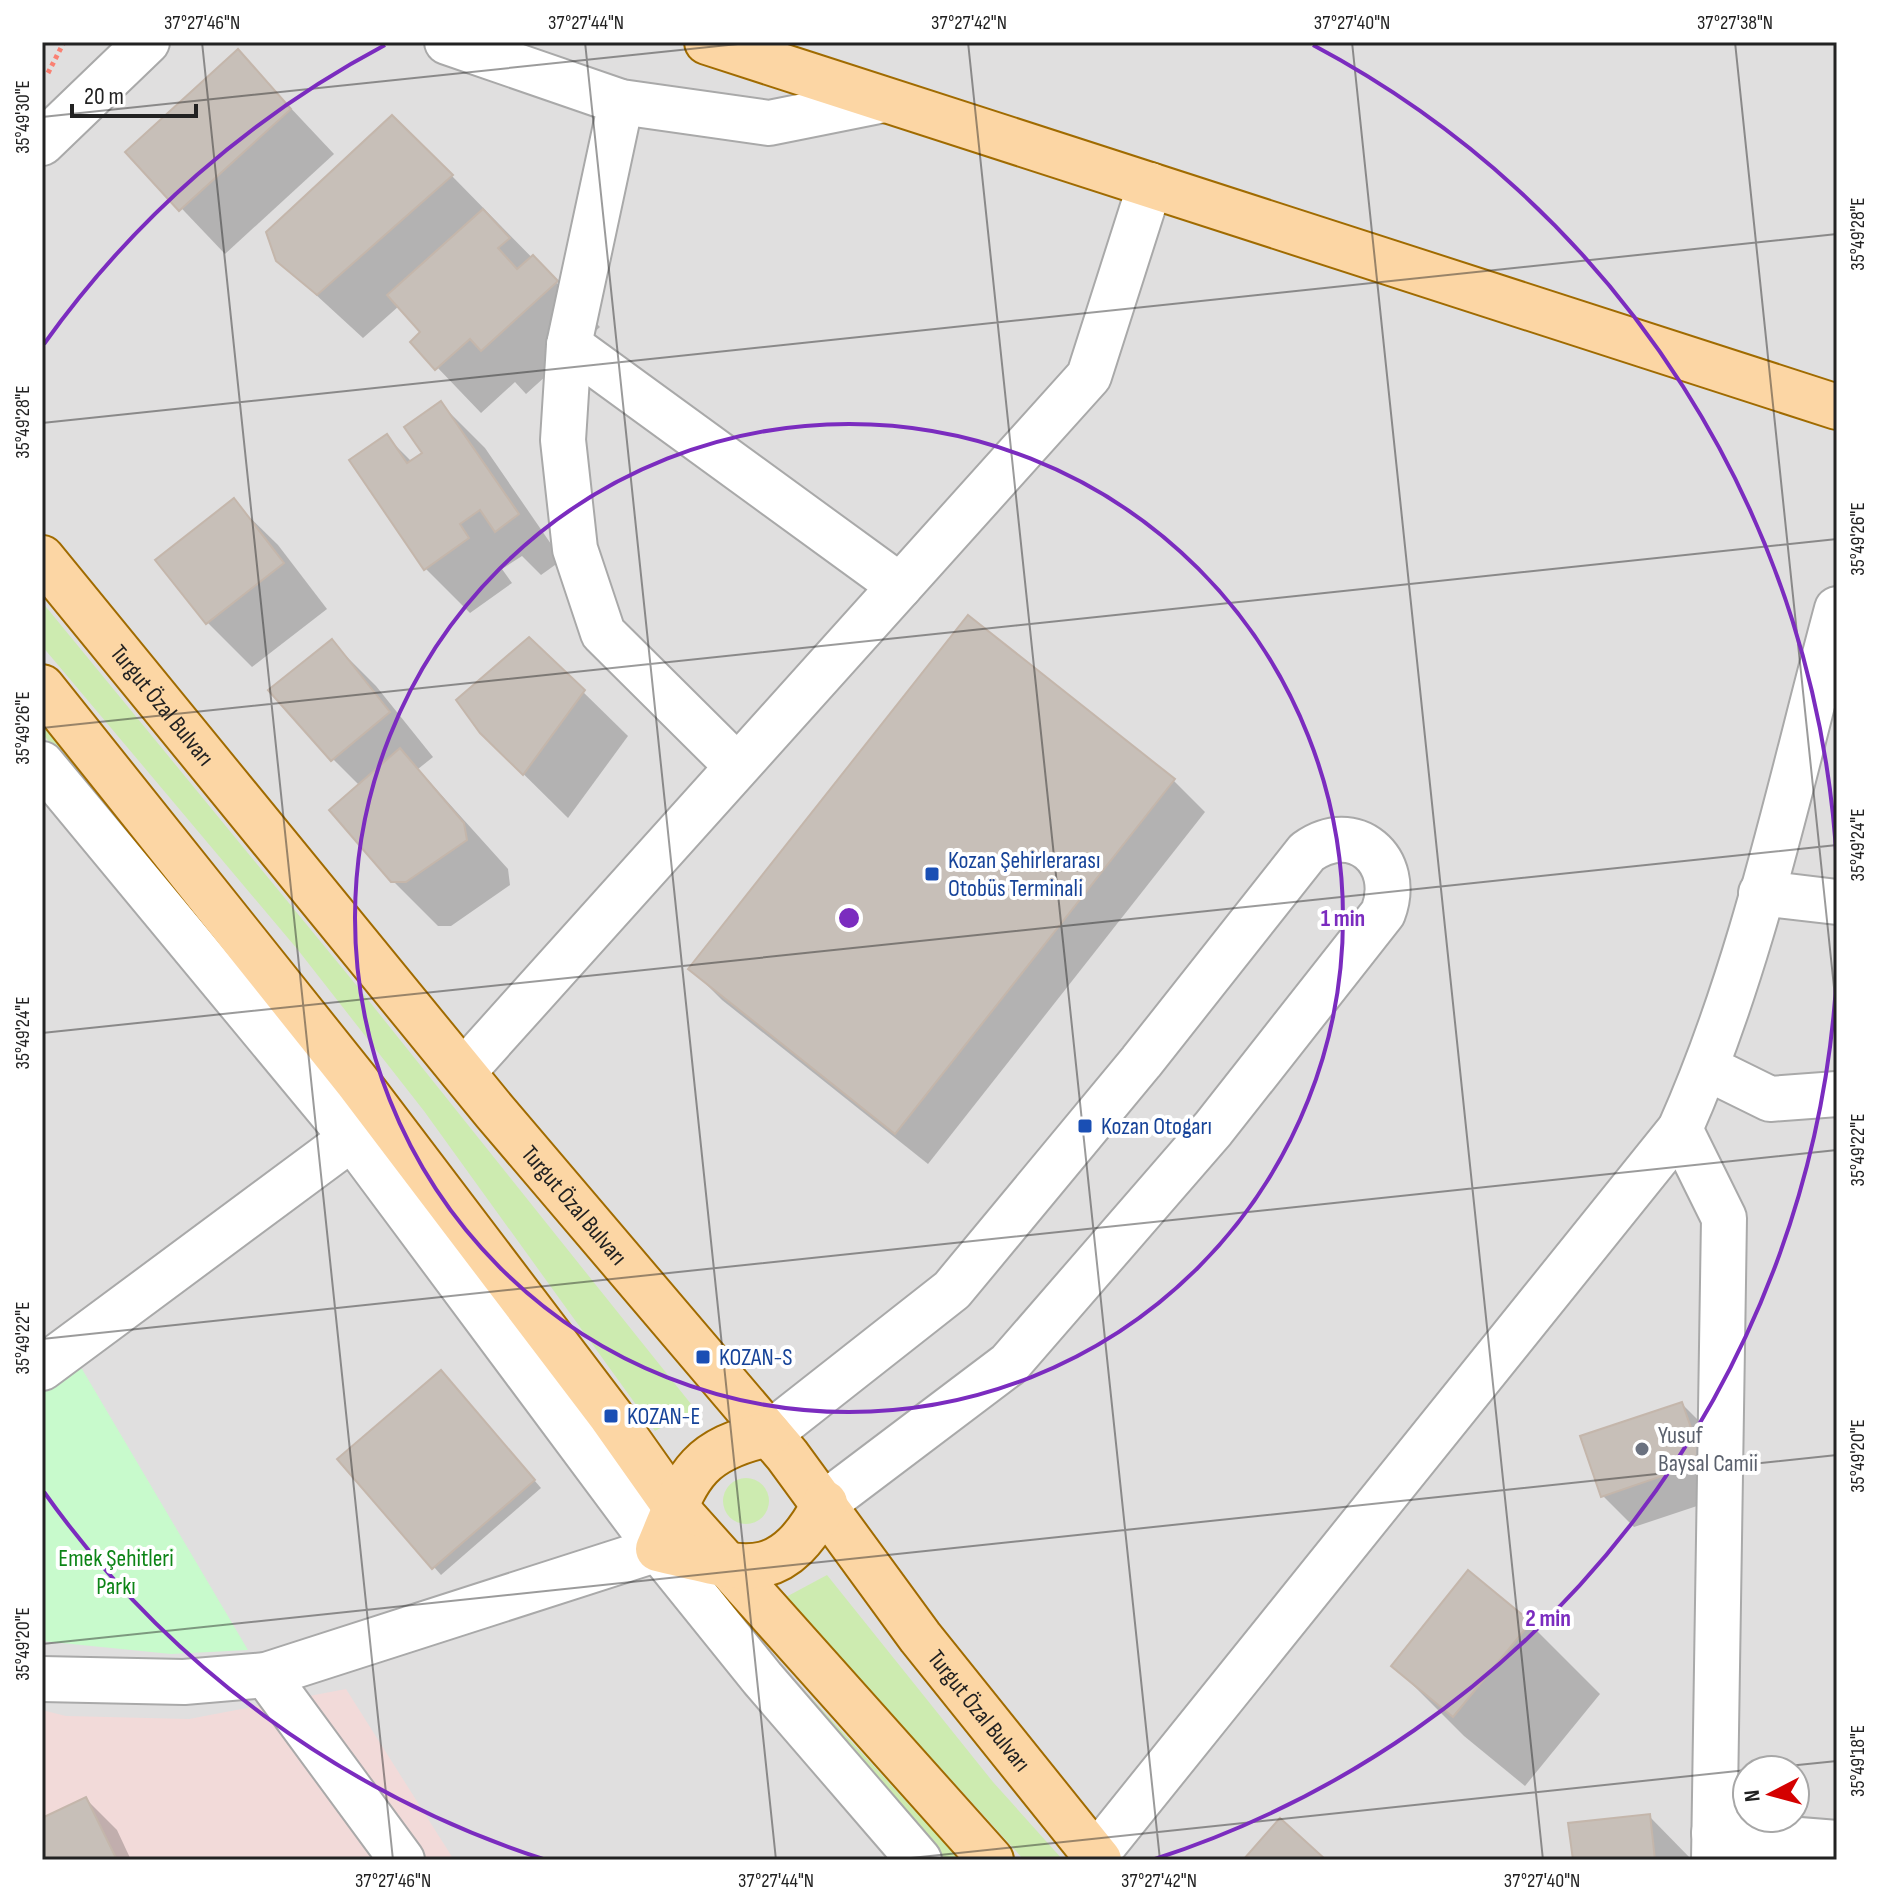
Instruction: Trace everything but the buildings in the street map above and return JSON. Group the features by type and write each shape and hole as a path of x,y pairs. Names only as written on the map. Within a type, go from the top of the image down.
{"main road":[{"path":"707,42 1837,407"},
{"name":"Turgut Özal Bulvarı","path":"42,558 463,1072 825,1503 920,1637 1097,1858"},
{"path":"42,687 366,1093 611,1416 676,1508 991,1860"},
{"path":"769,1434 717,1450 687,1481 658,1549 725,1564 766,1566 793,1551 809,1533 825,1503"}],"street":[{"path":"42,143 147,42"},
{"path":"447,42 621,102 769,123 884,100"},
{"path":"621,102 569,345 563,440 575,549 603,633 737,766"},
{"path":"463,1072 1089,376 1150,185"},
{"path":"569,345 900,586"},
{"path":"1097,1858 1680,1129 1707,1068 1761,893 1837,609"},
{"path":"42,764 352,1138 658,1549 762,1678 919,1860"},
{"path":"769,1434 952,1290 1141,1062 1307,852 1318,844 1342,839 1366,846 1377,855 1389,881 1389,897 1383,913 1213,1129 1009,1364 825,1503"},
{"path":"1761,893 1837,902"},
{"path":"1707,1068 1770,1099 1837,1094"},
{"path":"1680,1129 1724,1218 1714,1847 1837,1843"},
{"path":"42,1368 352,1138"},
{"path":"42,1679 184,1682 266,1675 658,1549"},
{"path":"266,1675 402,1860"}],"path":[{"path":"42,80 64,42"}],"shaded area":[{"path":"42,42 1837,42 1837,1860 42,1860"},
{"path":"346,1689 454,1860 42,1860 42,1710 66,1716 189,1719"}],"green space":[{"path":"42,602 357,986 695,1409 655,1431 424,1111 298,950 42,646"},
{"path":"42,720 305,1044 298,1048 42,733"},
{"name":"Emek Şehitleri Parkı","path":"72,1352 248,1650 171,1654 42,1641 42,1373"},
{"path":"746,1478 762,1485 769,1501 762,1517 746,1524 730,1517 723,1501 730,1485"},
{"path":"827,1575 993,1782 1063,1860 1024,1860 786,1597"},
{"path":"757,1639 960,1860 944,1860 749,1646"}],"place":[{"name":"Kozan Şehirlerarası Otobüs Terminali","path":"932,874"},
{"name":"Kozan Otogarı","path":"1085,1126"},
{"name":"KOZAN-S","path":"703,1357"},
{"name":"KOZAN-E","path":"611,1416"},
{"name":"Yusuf Baysal Camii","path":"1642,1449"}]}
